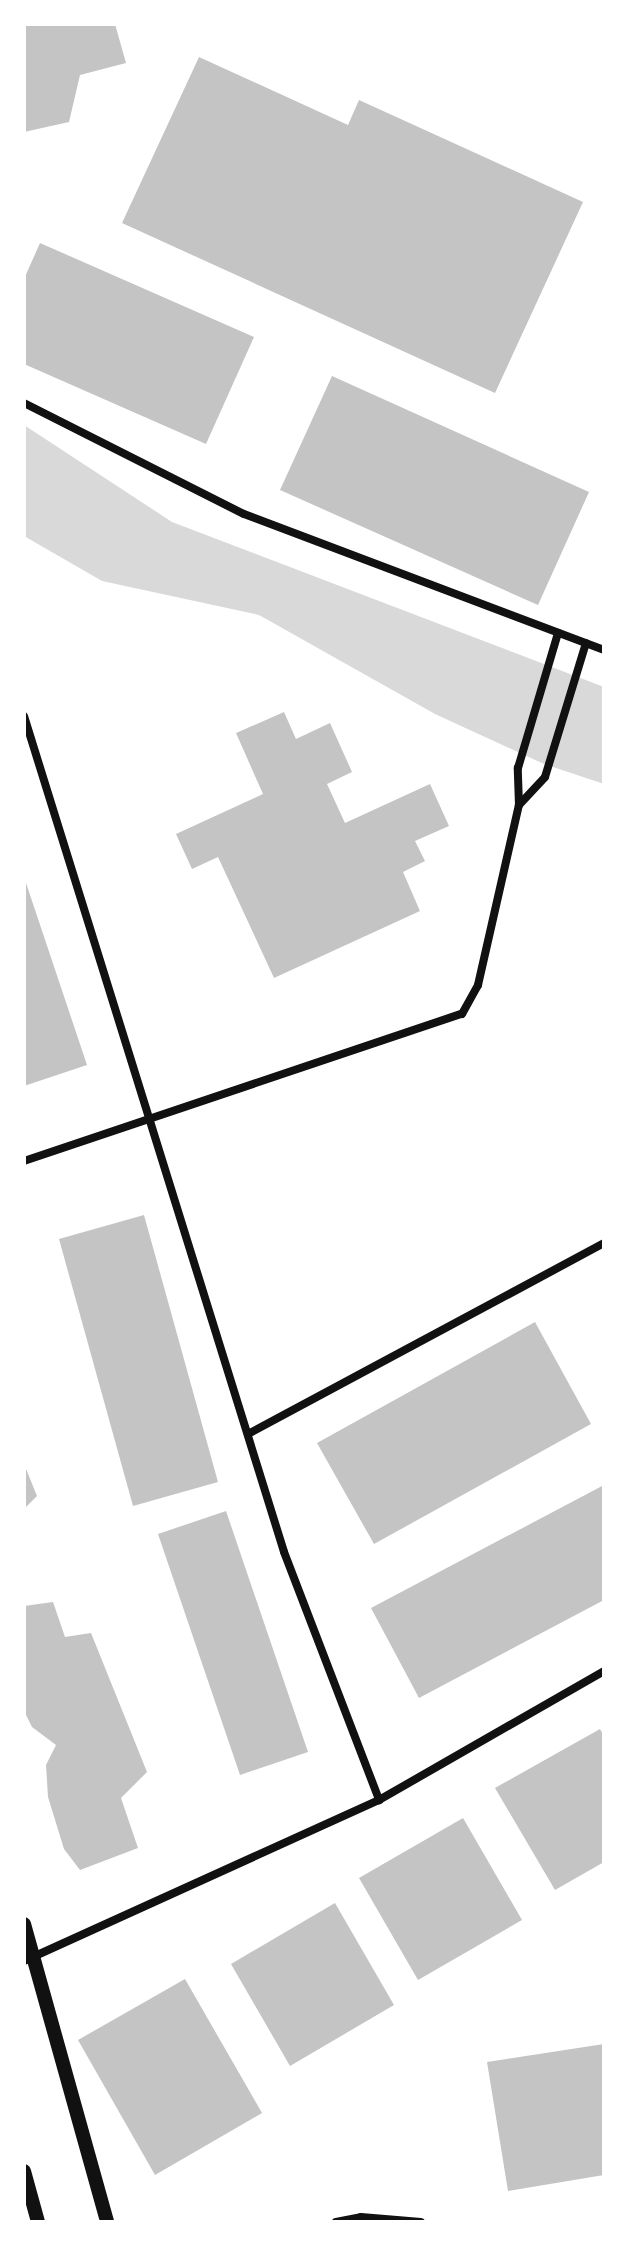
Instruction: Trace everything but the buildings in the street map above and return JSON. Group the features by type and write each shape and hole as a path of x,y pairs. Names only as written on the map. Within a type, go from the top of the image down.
{"street":[{"path":"24,403 244,514 604,650"},
{"path":"24,1161 462,1014 478,985 519,805 518,768 558,633"},
{"path":"519,805 545,777 586,643"},
{"path":"24,716 284,1552 379,1800"},
{"path":"248,1434 604,1243"},
{"path":"29,1959 379,1800 604,1671"},
{"path":"24,1924 29,1959 107,2222"},
{"path":"24,2171 38,2222"},
{"path":"336,2222 361,2217 421,2222"}],"shaded area":[{"path":"24,425 172,522 604,687 604,784 544,764 435,714 259,615 102,581 24,536"}]}
